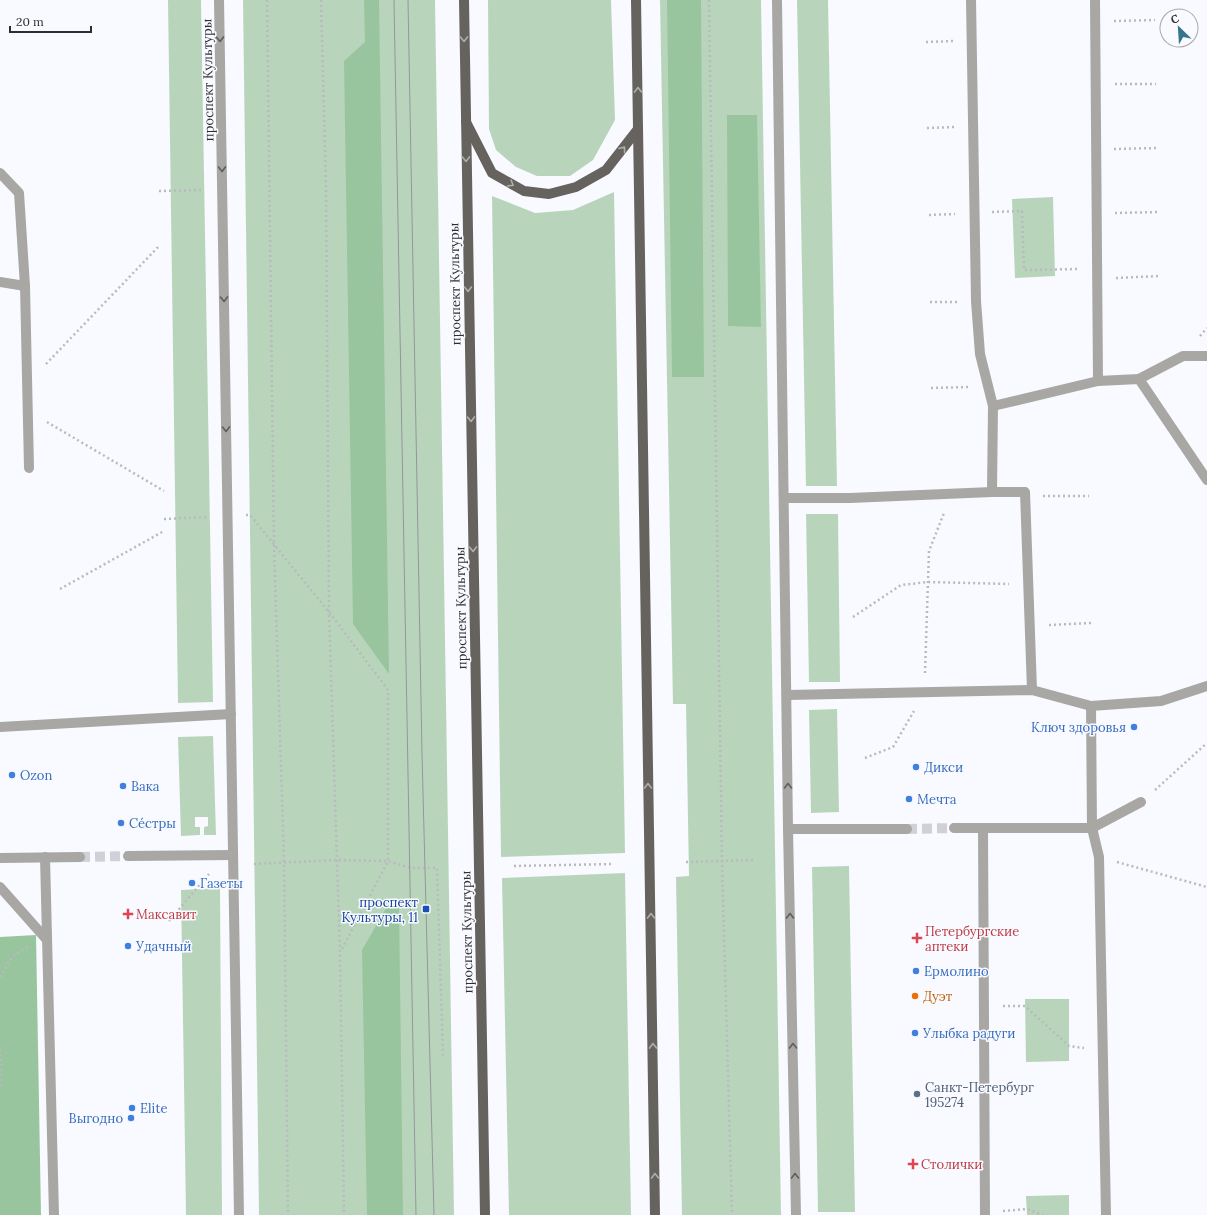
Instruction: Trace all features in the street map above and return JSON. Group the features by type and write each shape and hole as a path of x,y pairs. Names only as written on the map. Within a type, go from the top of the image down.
{"main road":[{"name":"проспект Культуры","path":"464,0 485,1215"},
{"path":"636,0 655,1215"},
{"path":"466,120 492,173 524,191 549,194 576,187 606,170 638,129"}],"street":[{"name":"проспект Культуры","path":"219,0 239,1215"},
{"path":"777,0 788,695 788,829 796,1215"},
{"path":"971,0 976,302 980,354 993,406 992,492"},
{"path":"1095,0 1098,381"},
{"path":"0,174 19,193 25,286 29,468"},
{"path":"0,282 25,286"},
{"path":"993,406 1098,381 1139,378 1183,356 1207,356"},
{"path":"1139,378 1207,480"},
{"path":"785,498 1025,492 1032,690"},
{"path":"788,695 1032,690 1091,706 1161,701 1207,686"},
{"path":"1091,706 1092,828 1099,857 1104,1049 1106,1215"},
{"path":"0,727 231,714"},
{"path":"954,828 1092,828 1141,802"},
{"path":"788,829 907,828"},
{"path":"983,828 985,1213"},
{"path":"128,856 233,855"},
{"path":"45,857 54,1215"},
{"path":"0,858 80,857"},
{"path":"0,887 47,940"}],"path":[{"path":"267,0 274,545 284,862 288,1215"},
{"path":"321,0 326,186 329,612 340,953 344,1215"},
{"path":"709,0 722,861 732,1215"},
{"path":"1095,21 1155,20"},
{"path":"926,42 972,41"},
{"path":"1095,85 1156,84"},
{"path":"927,128 973,127"},
{"path":"1095,150 1158,148"},
{"path":"159,192 222,189"},
{"path":"929,215 1022,210 1024,270 1160,276"},
{"path":"1097,213 1158,212"},
{"path":"27,384 160,245"},
{"path":"930,302 976,302"},
{"path":"931,388 988,387"},
{"path":"28,410 164,491"},
{"path":"1025,492 1048,497 1089,496"},
{"path":"865,758 893,747 925,692 929,551 951,494"},
{"path":"164,520 250,515 329,612 388,690 388,861 340,953"},
{"path":"60,589 164,531"},
{"path":"853,617 901,585 928,582 1028,584"},
{"path":"1030,625 1091,623"},
{"path":"1141,802 1207,743"},
{"path":"1099,857 1207,886"},
{"path":"254,864 336,860 388,861 411,868 437,868 443,1057"},
{"path":"686,862 756,860"},
{"path":"514,866 612,864"},
{"path":"169,921 211,871"},
{"path":"0,977 12,957 29,945 47,940"},
{"path":"1026,1006 1069,1046 1104,1049"},
{"path":"0,1049 2,1070 0,1089"},
{"path":"985,1213 1027,1209 1043,1215"}],"green space":[{"path":"168,0 201,0 213,702 178,703"},
{"path":"243,0 435,0 454,1215 259,1215"},
{"path":"364,0 379,0 389,674 353,624 344,61 365,42"},
{"path":"488,0 611,0 615,120 593,160 570,176 537,176 516,167 496,150 489,129"},
{"path":"660,0 761,0 781,1215 682,1215 676,877 689,876 686,704 673,704"},
{"path":"667,0 701,0 704,377 672,377"},
{"path":"797,0 828,0 837,486 806,486"},
{"path":"727,115 757,115 761,327 728,326"},
{"path":"614,192 625,853 501,857 492,196 535,213 573,210"},
{"path":"1053,197 1055,276 1015,278 1012,199"},
{"path":"806,514 838,514 840,682 809,682"},
{"path":"837,709 839,812 811,813 809,710"},
{"path":"213,736 216,835 204,835 204,827 208,826 208,817 195,817 195,827 200,827 200,835 181,836 178,737"},
{"path":"849,866 855,1212 818,1212 812,867"},
{"path":"625,873 631,1215 509,1215 502,878"},
{"path":"220,888 222,1215 186,1215 181,890"},
{"path":"388,905 399,905 403,1215 367,1215 362,950"},
{"path":"36,935 41,1215 0,1215 0,937"},
{"path":"1025,999 1069,999 1069,1061 1026,1062"},
{"path":"1069,1195 1069,1215 1027,1215 1026,1196"}],"tunnel":[{"path":"907,829 954,828"},
{"path":"80,857 128,856"}],"tram line":[{"path":"394,0 416,1215"},
{"path":"408,0 422,754 434,1215"}],"place":[{"name":"Ключ здоровья","path":"1134,727"},
{"name":"Дикси","path":"916,767"},
{"name":"Ozon","path":"12,775"},
{"name":"Вака","path":"123,786"},
{"name":"Мечта","path":"909,799"},
{"name":"Се́стры","path":"121,823"},
{"name":"Газеты","path":"192,883"},
{"name":"проспект Культуры, 11","path":"426,909"},
{"name":"Максавит","path":"128,914"},
{"name":"Петербургские аптеки","path":"917,938"},
{"name":"Удачный","path":"128,946"},
{"name":"Ермолино","path":"916,971"},
{"name":"Дуэт","path":"915,996"},
{"name":"Улыбка радуги","path":"915,1033"},
{"name":"Санкт-Петербург 195274","path":"917,1094"},
{"name":"Elite","path":"132,1108"},
{"name":"Выгодно","path":"131,1118"},
{"name":"Столички","path":"913,1164"}]}
